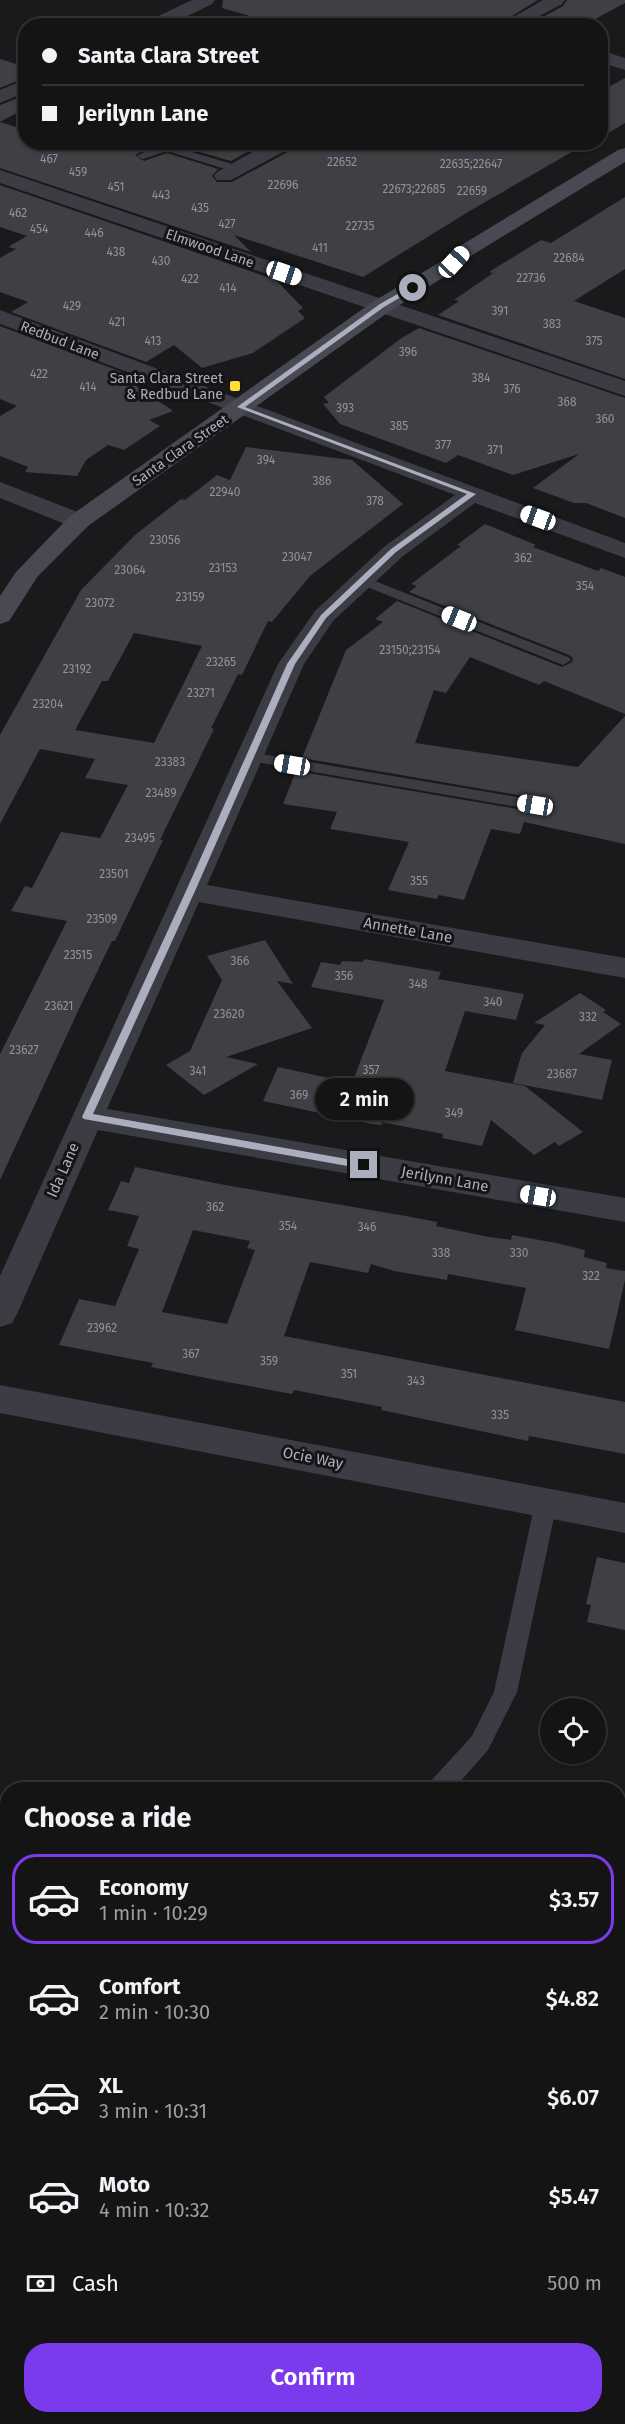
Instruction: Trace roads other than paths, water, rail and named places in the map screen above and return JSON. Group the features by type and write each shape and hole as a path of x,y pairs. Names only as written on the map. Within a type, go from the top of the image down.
{"main road":[{"name":"Santa Clara Street","path":"0,616 28,572 53,544 80,521 382,306 454,262 462,253 625,154"}],"street":[{"path":"169,18 206,0"},
{"path":"522,18 556,0"},
{"path":"608,59 625,64"},
{"path":"231,172 272,150"},
{"name":"Elmwood Lane","path":"0,176 625,389"},
{"name":"Redbud Lane","path":"0,317 625,551"},
{"path":"0,489 80,521"},
{"name":"Ida Lane","path":"0,1314 291,664 324,616 362,580 394,551 472,494"},
{"name":"Annette Lane","path":"190,891 625,968"},
{"name":"Jerilynn Lane","path":"87,1117 625,1210"},
{"name":"Ocie Way","path":"0,1399 625,1518"}],"lane":[{"path":"143,156 156,150"},
{"path":"173,150 231,172"},
{"path":"362,580 563,660"},
{"path":"250,757 535,805"},
{"path":"444,1782 480,1743 505,1692 546,1503"}],"place":[{"name":"Santa Clara Street & Redbud Lane","path":"235,386"}]}
